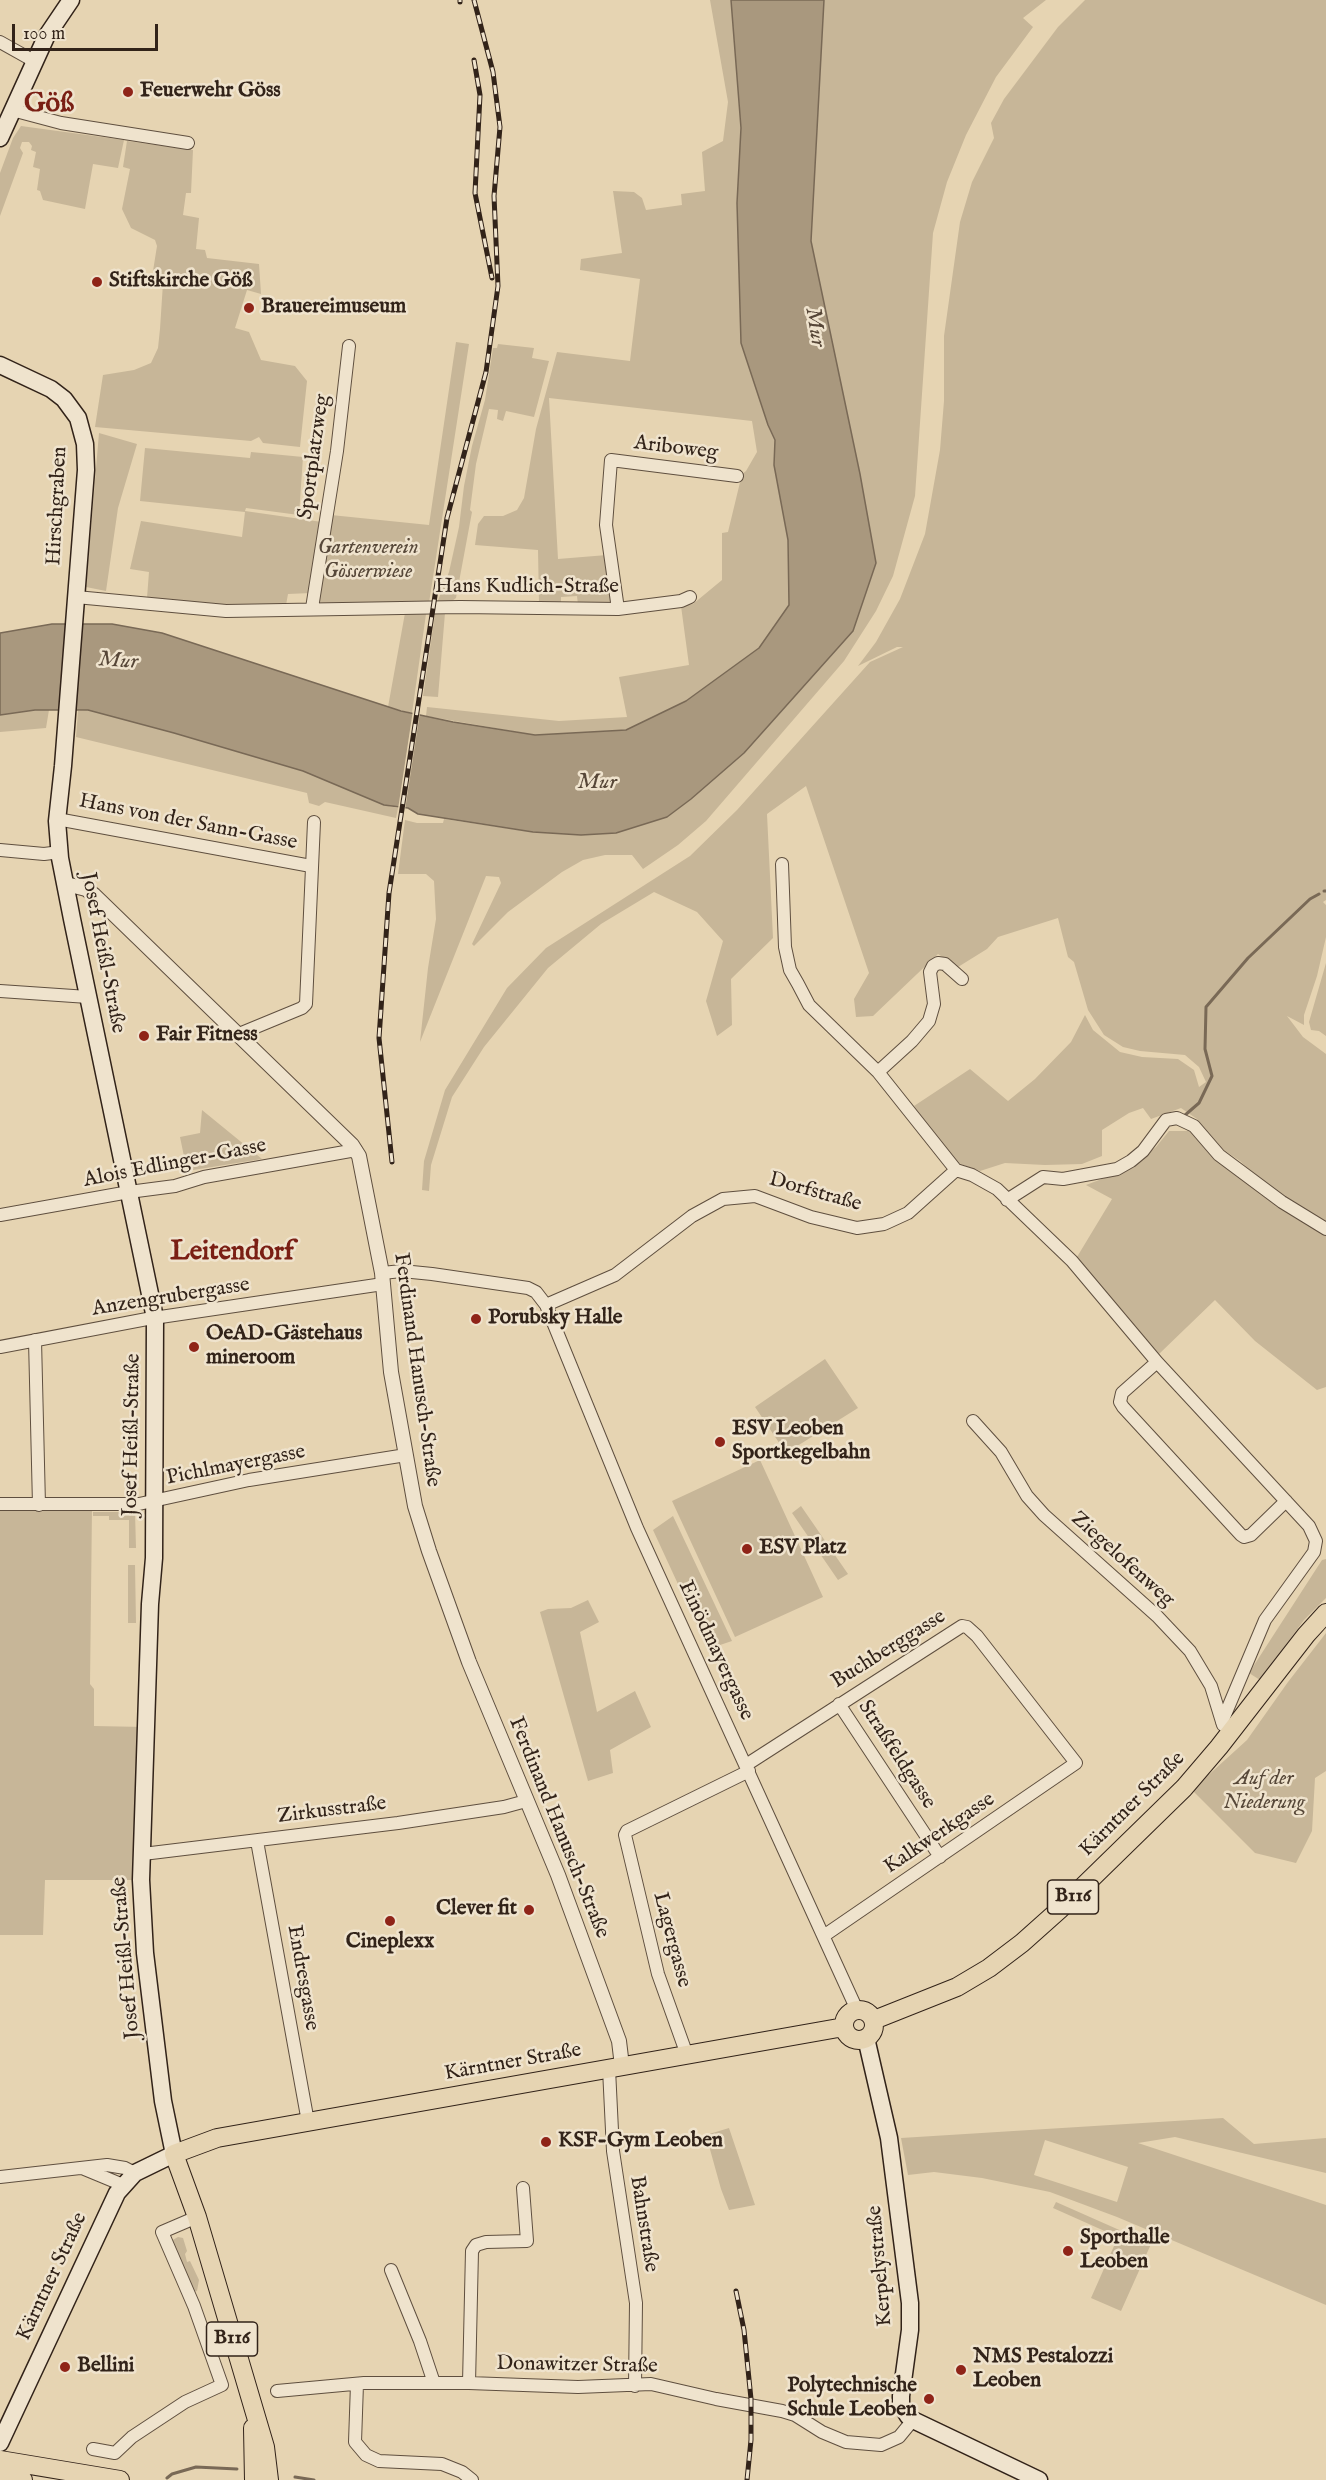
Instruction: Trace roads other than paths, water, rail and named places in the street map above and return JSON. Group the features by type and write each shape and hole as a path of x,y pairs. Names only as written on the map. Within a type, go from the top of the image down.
{"main road":[{"path":"0,138 53,24 71,0"},
{"name":"Hirschgraben","path":"0,365 58,394 73,409 83,431 86,470 66,725"},
{"name":"Josef Heißl-Straße","path":"66,725 57,819 60,852 155,1318 153,1413 155,1502 149,1686 145,1718 141,1880 145,1953 163,2101 174,2154"},
{"name":"Kärntner Straße","path":"874,2020 957,1987 989,1968 1022,1943 1170,1803 1224,1730 1326,1613"},
{"path":"857,2010 867,2012 874,2020 872,2033 866,2038 855,2039 846,2032 844,2027 847,2016 857,2010"},
{"name":"Kärntner Straße","path":"0,2443 105,2218 123,2186 135,2173 174,2154 217,2138 844,2027"},
{"name":"Kerpelystraße","path":"866,2038 881,2096 896,2184 911,2313 909,2348 901,2396 904,2412 913,2420"},
{"name":"B116","path":"174,2154 197,2217 253,2412 260,2452 269,2480"},
{"path":"913,2420 1039,2480"},
{"path":"242,2480 260,2452 280,2480"},
{"name":"B116","path":"254,2480 260,2452"},
{"path":"0,2460 120,2480"},
{"path":"0,2476 23,2480"}],"street":[{"path":"0,42 34,61"},
{"path":"12,110 61,123 188,142"},
{"name":"Sportplatzweg","path":"312,608 337,451 349,346"},
{"name":"Ariboweg","path":"618,609 606,525 611,460 737,476"},
{"name":"Hans Kudlich-Straße","path":"76,597 226,611 312,608 618,609 681,601 690,597"},
{"name":"Hans von der Sann-Gasse","path":"57,819 311,866"},
{"path":"239,1034 302,1008 306,1004 314,822"},
{"path":"0,850 44,854 60,852"},
{"path":"782,864 785,947 790,970 810,1005 878,1072 956,1170 972,1175 997,1189 1072,1261 1157,1362 1309,1526 1316,1541 1314,1552 1265,1620 1224,1730"},
{"name":"Ferdinand Hanusch-Straße","path":"66,884 86,889 94,895 356,1150 361,1162 383,1278 391,1372 415,1506 468,1662 558,1875 619,2042 615,2068"},
{"path":"878,1072 905,1048 929,1021 934,1004 930,972 933,966 938,963 945,964 962,979"},
{"path":"0,991 88,997"},
{"path":"1007,1200 1043,1177 1063,1179 1117,1169 1143,1151 1166,1120 1177,1118 1194,1126 1219,1155 1282,1202 1326,1229"},
{"name":"Alois Edlinger-Gasse","path":"0,1215 175,1186 204,1177 356,1150"},
{"name":"Dorfstraße","path":"546,1305 615,1275 692,1216 723,1199 755,1196 811,1216 857,1228 884,1224 908,1213 956,1170"},
{"path":"383,1278 402,1271 528,1288 536,1292 546,1305"},
{"name":"Anzengrubergasse","path":"0,1347 383,1278"},
{"name":"Einödmayergasse","path":"546,1305 637,1528 825,1935 857,2010"},
{"path":"34,1340 39,1504"},
{"path":"1157,1362 1122,1393 1120,1402 1241,1535 1248,1536 1255,1532 1286,1501"},
{"name":"Ziegelofenweg","path":"973,1421 1001,1452 1027,1496 1044,1515 1157,1616 1190,1651 1211,1686 1224,1730"},
{"name":"Pichlmayergasse","path":"0,1504 155,1502 249,1480 406,1455"},
{"name":"Buchberggasse","path":"625,1833 747,1768 839,1704 957,1628 964,1626 977,1636 1076,1763"},
{"name":"Straßfeldgasse","path":"839,1704 940,1857"},
{"name":"Kalkwerkgasse","path":"825,1935 1076,1763"},
{"name":"Zirkusstraße","path":"143,1854 398,1823 504,1807 526,1801"},
{"name":"Lagergasse","path":"625,1833 668,2007 687,2055"},
{"name":"Endresgasse","path":"257,1841 309,2122"},
{"name":"Bahnstraße","path":"615,2068 613,2151 636,2303 635,2386"},
{"path":"0,2177 107,2165 125,2168 135,2173"},
{"path":"81,2167 123,2186"},
{"path":"469,2383 472,2251 476,2245 486,2242 527,2241 523,2188"},
{"path":"93,2449 115,2453 132,2437 186,2402 222,2385 194,2306 162,2232 197,2217"},
{"path":"391,2270 420,2341 434,2383"},
{"name":"Donawitzer Straße","path":"277,2391 357,2384 469,2383 578,2387 651,2384 782,2411 795,2415 822,2432 846,2442 881,2445 892,2442 909,2427 913,2420"},
{"path":"357,2384 354,2442 366,2455 379,2461 442,2464 462,2472 472,2480"}],"water":[{"name":"Mur","path":"731,0 824,0 811,241 860,474 876,563 853,631 744,753 667,817 616,833 581,835 533,832 418,814 408,808 384,805 303,771 88,710 35,710 0,715 0,633 52,624 112,624 162,633 401,711 535,735 626,730 686,701 759,648 789,605 788,540 774,465 775,440 741,343 737,203 741,128"}],"waterway":[{"path":"1184,1116 1199,1103 1212,1076 1205,1049 1206,1007 1248,958 1310,899 1319,894"},
{"path":"167,2478 172,2474 196,2467 237,2469"},
{"path":"295,2477 314,2480"}],"railway":[{"path":"392,1162 379,1038 389,893 447,518 486,372 498,286 494,196 500,127 493,72 474,0"},
{"path":"474,60 480,95 475,193 492,278"},
{"path":"736,2291 744,2330 751,2399 751,2440 747,2480"}],"place":[{"name":"Feuerwehr Göss","path":"128,92"},
{"name":"Stiftskirche Göß","path":"97,282"},
{"name":"Brauereimuseum","path":"249,308"},
{"name":"Fair Fitness","path":"144,1036"},
{"name":"Porubsky Halle","path":"476,1319"},
{"name":"OeAD-Gästehaus mineroom","path":"194,1347"},
{"name":"ESV Leoben Sportkegelbahn","path":"720,1442"},
{"name":"ESV Platz","path":"747,1549"},
{"name":"Clever fit","path":"529,1910"},
{"name":"Cineplexx","path":"390,1921"},
{"name":"KSF-Gym Leoben","path":"546,2142"},
{"name":"Sporthalle Leoben","path":"1068,2251"},
{"name":"Bellini","path":"65,2367"},
{"name":"NMS Pestalozzi Leoben","path":"961,2370"},
{"name":"Polytechnische Schule Leoben","path":"929,2399"}],"district":[{"name":"Göß","path":"49,105"},
{"name":"Leitendorf","path":"232,1253"}],"park label":[{"name":"Gartenverein Gösserwiese","path":"368,561"},
{"name":"Auf der Niederung","path":"1264,1792"}]}
